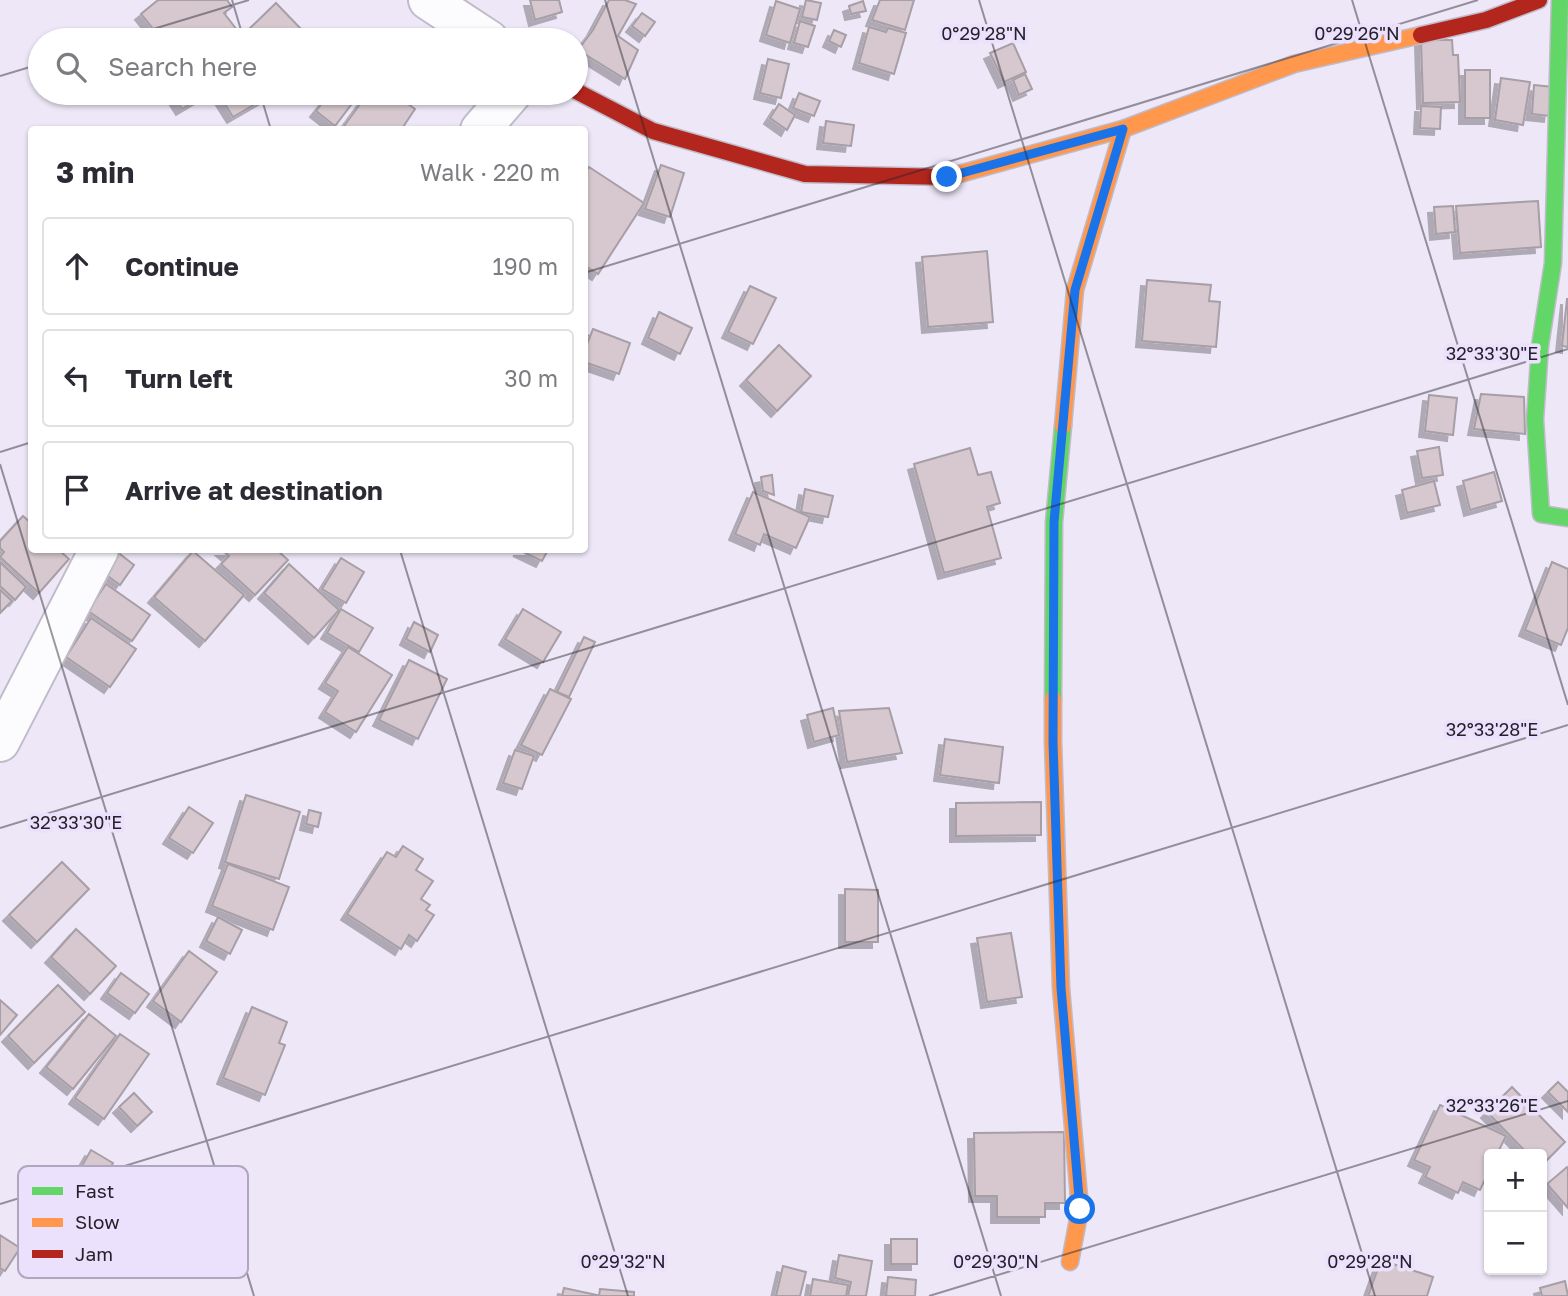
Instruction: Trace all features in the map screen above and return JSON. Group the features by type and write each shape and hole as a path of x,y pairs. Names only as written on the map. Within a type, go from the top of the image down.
{"street":[{"path":"428,0 471,28"},
{"path":"588,97 653,131 806,174 947,177 1123,129 1294,64 1486,20 1539,0"},
{"path":"1560,0 1553,264 1541,346 1535,418 1541,514 1568,518"},
{"path":"483,126 502,105"},
{"path":"1070,1262 1080,1209 1061,975 1053,742 1054,522 1075,290 1123,129"},
{"path":"0,742 97,553"}],"building":[{"path":"158,0 227,0 232,7 224,13 235,28 152,28 141,14"},
{"path":"530,0 559,0 562,12 535,20"},
{"path":"609,0 625,0 636,4 618,36 638,50 625,79 588,56 588,37"},
{"path":"806,0 821,3 817,20 802,17"},
{"path":"880,0 914,0 905,30 872,20"},
{"path":"776,1 800,9 790,43 766,35"},
{"path":"863,1 866,11 851,14 849,6"},
{"path":"276,3 300,28 250,28"},
{"path":"642,13 655,22 645,36 632,26"},
{"path":"800,21 815,26 808,47 794,43"},
{"path":"869,27 886,32 888,28 906,33 894,74 859,63"},
{"path":"834,30 846,35 841,47 829,41"},
{"path":"1421,40 1452,40 1453,55 1458,55 1460,102 1423,103"},
{"path":"1013,43 1026,72 1004,82 990,53"},
{"path":"768,59 789,64 781,98 760,93"},
{"path":"1465,70 1490,70 1490,118 1465,118"},
{"path":"1025,74 1032,89 1019,95 1013,80"},
{"path":"1501,78 1530,82 1523,125 1495,120"},
{"path":"1534,85 1553,87 1550,116 1532,114"},
{"path":"799,93 820,101 814,116 793,108"},
{"path":"779,104 795,115 787,130 770,118"},
{"path":"226,105 254,105 233,117"},
{"path":"321,105 351,105 335,126 316,111"},
{"path":"359,105 410,105 415,109 404,126 344,126"},
{"path":"1421,106 1441,107 1440,129 1420,128"},
{"path":"826,121 854,125 851,146 823,143"},
{"path":"661,165 684,173 670,217 645,209"},
{"path":"588,168 644,203 598,274 588,268"},
{"path":"1538,201 1541,247 1460,253 1456,206"},
{"path":"1453,206 1455,232 1436,234 1434,207"},
{"path":"987,251 993,322 928,327 922,257"},
{"path":"1147,280 1211,285 1209,301 1220,302 1216,347 1142,341"},
{"path":"750,286 776,298 753,344 728,332"},
{"path":"1568,299 1568,347 1562,346"},
{"path":"659,312 692,328 680,354 648,338"},
{"path":"593,329 630,343 619,374 588,363 588,342"},
{"path":"779,345 811,376 777,411 746,380"},
{"path":"1481,394 1524,397 1525,434 1474,429"},
{"path":"1429,395 1457,398 1453,435 1425,431"},
{"path":"1439,447 1443,475 1422,478 1417,451"},
{"path":"970,448 978,475 991,472 1000,503 987,507 1001,558 944,573 914,464"},
{"path":"1494,472 1502,501 1470,510 1463,481"},
{"path":"772,475 774,495 763,491 761,477"},
{"path":"1434,481 1440,505 1407,513 1402,490"},
{"path":"805,489 833,496 828,517 801,512"},
{"path":"753,492 810,517 796,548 764,534 760,545 735,534"},
{"path":"23,516 28,520 28,553 62,553 69,559 39,593 0,557 4,552 0,548 0,541"},
{"path":"114,553 119,553 134,565 120,585 101,571"},
{"path":"191,553 195,553 244,595 205,641 154,597"},
{"path":"226,553 280,553 288,560 255,595 221,564 229,556"},
{"path":"525,553 546,553 542,561"},
{"path":"341,558 364,572 346,603 322,589"},
{"path":"0,562 26,587 15,600 0,586"},
{"path":"1552,562 1568,569 1568,628 1561,645 1525,630"},
{"path":"289,564 339,610 314,638 264,593"},
{"path":"106,584 150,615 132,641 88,611"},
{"path":"0,590 12,601 0,613"},
{"path":"341,609 373,628 359,652 327,633"},
{"path":"523,609 561,632 543,662 505,639"},
{"path":"91,618 136,649 110,687 66,657"},
{"path":"414,622 438,635 430,652 406,639"},
{"path":"584,637 595,642 569,697 557,692"},
{"path":"348,647 392,675 356,732 325,712 338,691 325,683"},
{"path":"409,660 447,679 418,739 379,720"},
{"path":"550,689 571,699 542,755 521,745"},
{"path":"833,708 839,735 814,742 807,715"},
{"path":"889,708 902,753 847,762 839,711"},
{"path":"945,739 1003,747 999,783 940,775"},
{"path":"515,750 534,756 522,789 503,783"},
{"path":"246,795 300,812 279,879 225,862"},
{"path":"1041,802 1041,835 956,836 956,803"},
{"path":"189,807 213,823 193,853 169,838"},
{"path":"309,810 321,813 318,827 306,824"},
{"path":"403,846 423,859 416,870 433,881 421,899 430,905 426,910 434,915 417,941 409,935 401,949 347,914 387,852 396,857"},
{"path":"62,862 89,889 37,942 9,915"},
{"path":"228,864 289,887 273,930 212,906"},
{"path":"845,889 878,890 878,942 845,942"},
{"path":"218,917 242,930 230,954 206,941"},
{"path":"76,929 116,966 90,994 51,957"},
{"path":"1011,933 1022,997 987,1002 977,938"},
{"path":"189,951 217,972 181,1022 153,1001"},
{"path":"121,973 149,994 135,1013 107,993"},
{"path":"58,985 85,1012 34,1063 8,1036"},
{"path":"0,1000 17,1015 0,1035"},
{"path":"252,1007 287,1022 279,1043 285,1045 265,1095 223,1078"},
{"path":"89,1014 116,1036 73,1089 46,1067"},
{"path":"120,1034 149,1054 104,1119 75,1098"},
{"path":"1558,1082 1568,1092 1568,1112 1548,1092"},
{"path":"1512,1087 1565,1142 1547,1160 1547,1149 1523,1149 1487,1112"},
{"path":"134,1093 152,1112 137,1126 119,1107"},
{"path":"1440,1105 1506,1136 1500,1149 1484,1149 1484,1182 1480,1190 1463,1182 1458,1193 1425,1177 1430,1167 1414,1160"},
{"path":"1064,1132 1065,1203 1045,1203 1045,1217 997,1217 997,1196 975,1196 974,1133"},
{"path":"91,1150 113,1163 111,1166 82,1166"},
{"path":"1568,1168 1568,1208 1547,1184"},
{"path":"0,1235 18,1247 18,1251 5,1271 0,1268"},
{"path":"891,1239 917,1239 917,1264 891,1264"},
{"path":"839,1255 872,1261 866,1296 848,1296 851,1282 835,1278"},
{"path":"1381,1260 1433,1277 1427,1296 1368,1296"},
{"path":"783,1266 806,1272 800,1296 776,1296"},
{"path":"888,1277 916,1280 915,1296 886,1296"},
{"path":"813,1279 848,1285 846,1296 810,1296"},
{"path":"1565,1281 1568,1296 1542,1296 1540,1288"},
{"path":"564,1288 597,1295 597,1296 562,1296"},
{"path":"600,1289 634,1292 634,1296 599,1296"}],"traffic: fast":[{"path":"1560,0 1553,263 1540,346 1535,419 1541,514 1568,518"},
{"path":"1053,699 1054,522 1063,426"}],"traffic: slow":[{"path":"952,176 1123,129 1294,64 1421,35"},
{"path":"1063,426 1075,290 1123,129"},
{"path":"1053,699 1061,988 1080,1209 1070,1262"}],"traffic: jam":[{"path":"1421,35 1486,20 1539,0"},
{"path":"588,97 653,131 805,174 952,176"}],"route":[{"path":"947,177 1123,129 1075,290 1054,522 1053,742 1061,988 1080,1209"}]}
